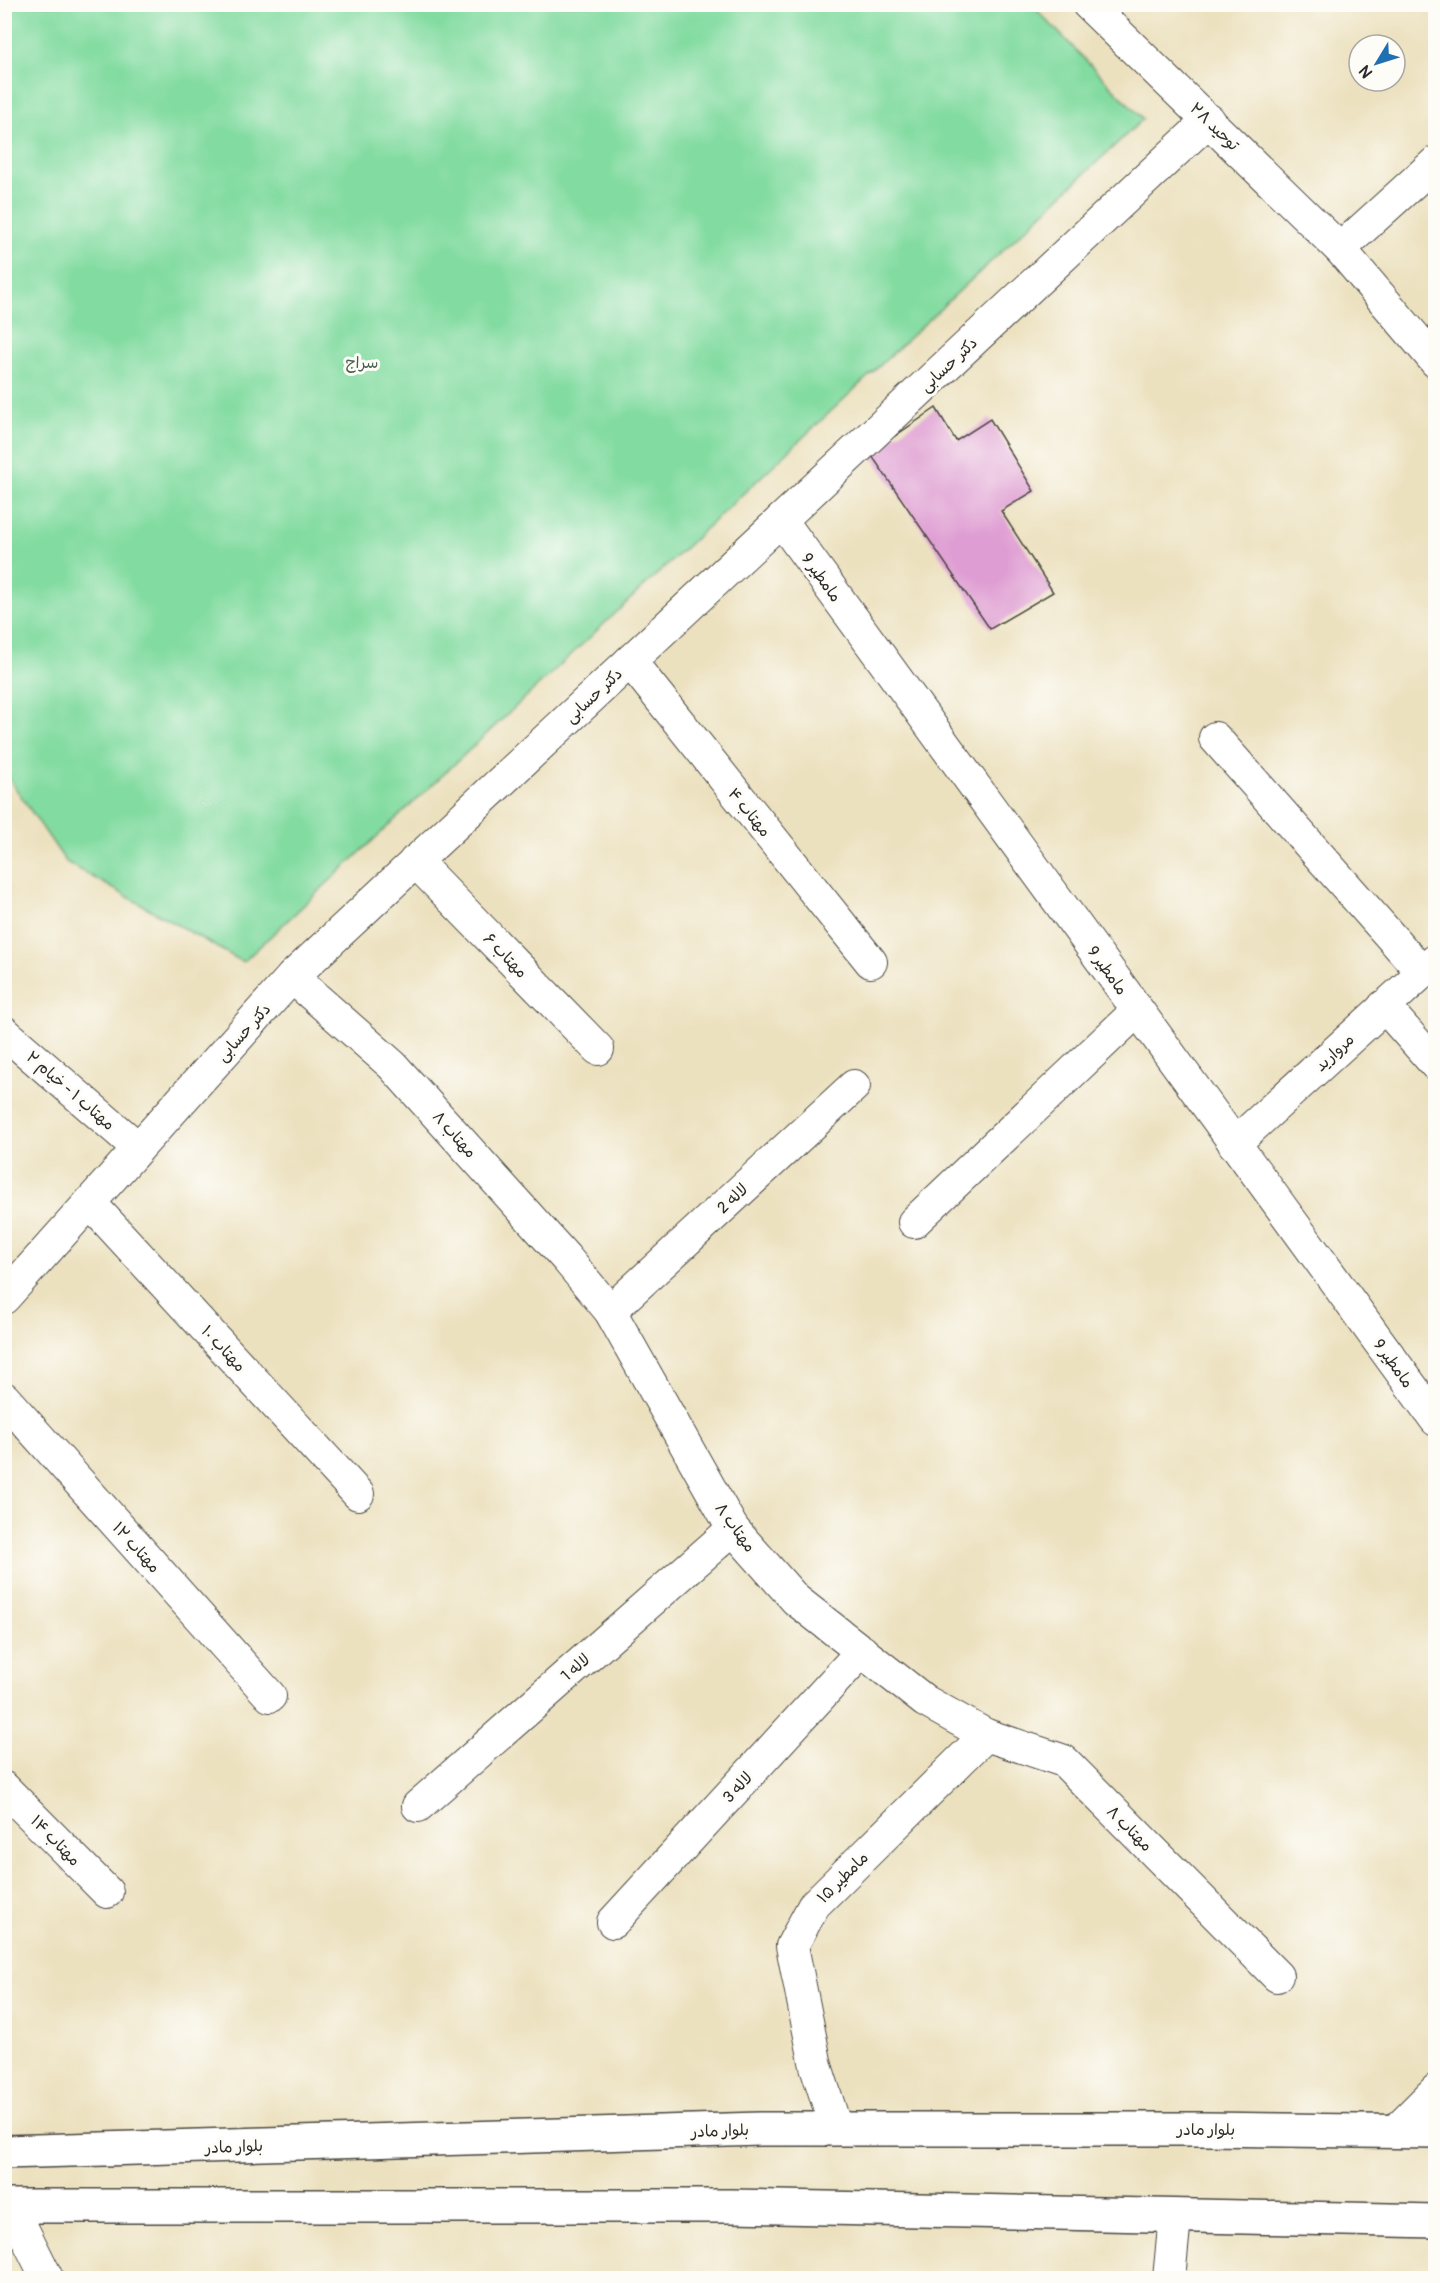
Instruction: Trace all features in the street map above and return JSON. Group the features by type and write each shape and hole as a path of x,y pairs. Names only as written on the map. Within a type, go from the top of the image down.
{"main road":[{"name":"بلوار مادر","path":"4,2152 836,2128 1436,2132"},
{"path":"8,2206 731,2206 1175,2218 1436,2221"}],"street":[{"name":"توحید ۲۸","path":"1088,4 1340,249 1436,362"},
{"name":"دکتر حسابی","path":"4,1298 292,977 1209,120"},
{"path":"1340,249 1436,162"},
{"name":"مامطیر 9","path":"781,520 1436,1420"},
{"name":"مهتاب ۴","path":"630,661 871,962"},
{"path":"1215,738 1429,966"},
{"name":"مهتاب ۶","path":"415,861 598,1048"},
{"name":"مروارید","path":"1234,1144 1429,966"},
{"name":"مهتاب ۸","path":"292,977 392,1065 566,1258 610,1311 733,1528 796,1600 925,1701 986,1735 1064,1761 1277,1976"},
{"path":"1384,1006 1436,1065"},
{"path":"914,1222 1137,1011"},
{"name":"مهتاب ۱ - خیام ۲","path":"4,1032 138,1148"},
{"name":"لاله 2","path":"610,1311 854,1086"},
{"name":"مهتاب ۱۰","path":"90,1203 358,1494"},
{"name":"مهتاب ۱۲","path":"4,1398 270,1696"},
{"name":"لاله 1","path":"418,1806 733,1528"},
{"name":"لاله 3","path":"613,1922 862,1652"},
{"name":"مامطیر ۱۵","path":"836,2128 816,2066 792,1946 814,1905 986,1735"},
{"name":"مهتاب ۱۴","path":"4,1788 106,1892"},
{"path":"1395,2131 1436,2090"},
{"path":"8,2206 47,2278"},
{"path":"1169,2278 1175,2218"}],"green space":[{"name":"سراج","path":"4,5 1032,5 1143,119 243,962 66,862 5,773"}],"building":[{"path":"936,408 956,441 990,419 1034,491 1001,511 1053,592 990,629 870,453"}]}
